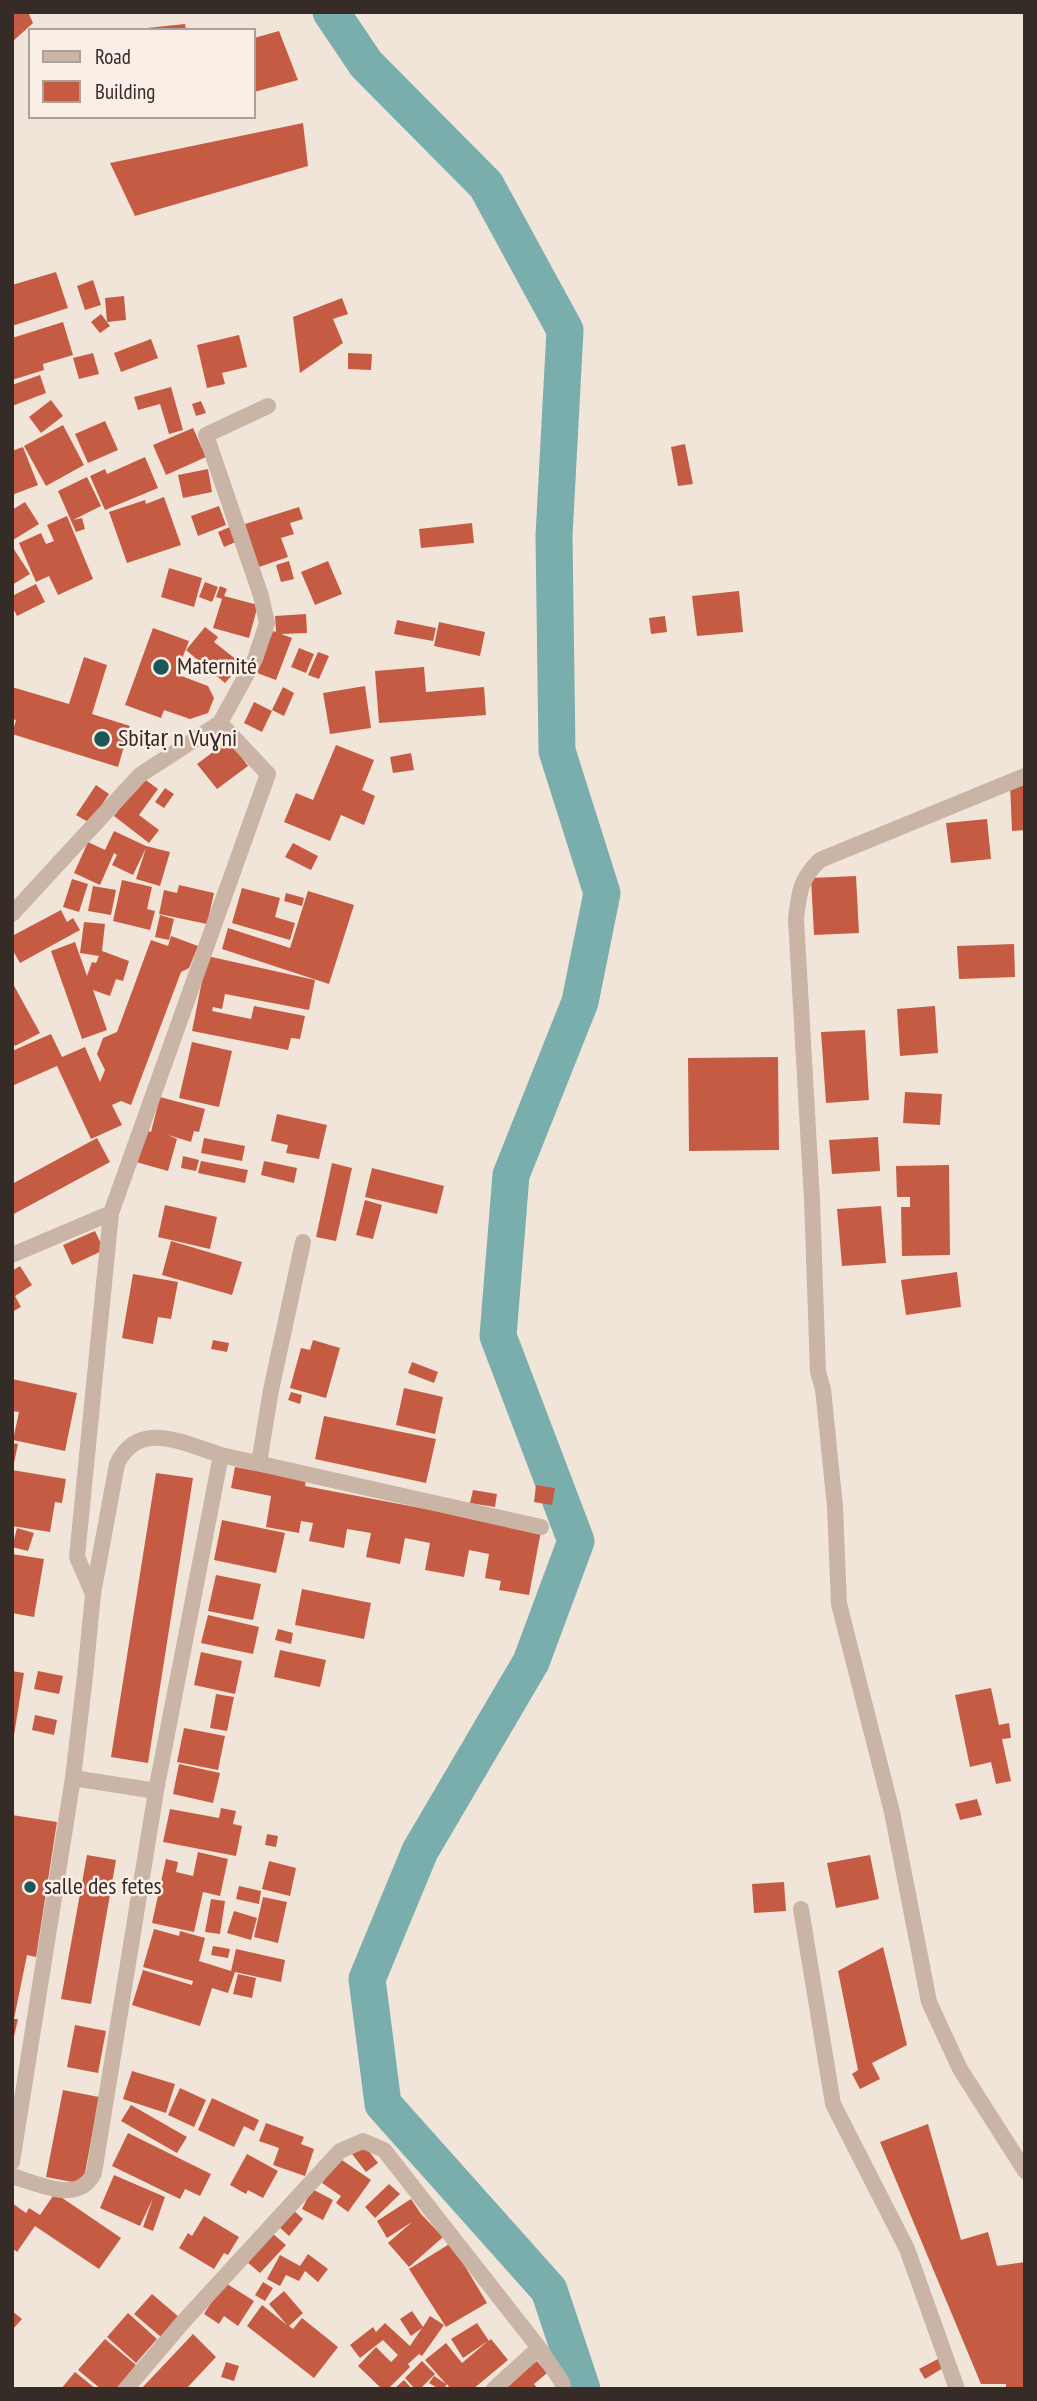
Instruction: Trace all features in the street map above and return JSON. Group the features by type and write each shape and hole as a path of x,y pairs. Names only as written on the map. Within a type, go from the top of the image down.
{"street":[{"path":"12,914 140,775 220,723 255,659 267,623 261,596 206,435 268,406"},
{"path":"93,1594 77,1557 111,1213 268,774 220,723"},
{"path":"1025,776 820,860 807,872 800,890 796,919 812,1200 818,1373 823,1389 835,1507 839,1604 892,1812 929,2002 960,2069 1025,2171"},
{"path":"12,1255 111,1213"},
{"path":"259,1463 271,1390 303,1242"},
{"path":"12,2162 73,1778 93,1594 117,1464 122,1454 131,1444 144,1438 159,1437 221,1455 541,1527"},
{"path":"12,2176 72,2192 83,2188 94,2173 156,1791 221,1455"},
{"path":"73,1778 156,1791"},
{"path":"801,1909 833,2104 907,2249 957,2389"},
{"path":"127,2389 183,2322 340,2151 363,2141 384,2150 539,2348 562,2382 563,2389"},
{"path":"494,2389 539,2348"}],"building":[{"path":"12,12 28,12 33,23 12,42"},
{"path":"185,24 186,28 147,28"},
{"path":"279,31 298,80 256,91 256,37"},
{"path":"303,123 308,166 135,216 110,163"},
{"path":"56,272 68,308 12,326 12,285"},
{"path":"93,280 101,305 85,310 77,286"},
{"path":"124,296 126,320 107,322 105,298"},
{"path":"342,298 348,314 333,319 343,343 300,373 293,317"},
{"path":"101,314 110,326 100,333 91,322"},
{"path":"63,322 73,355 43,364 44,370 12,380 12,338"},
{"path":"239,335 247,367 222,373 225,384 207,388 197,345"},
{"path":"151,339 158,358 121,372 114,353"},
{"path":"93,353 99,374 79,379 73,358"},
{"path":"348,353 372,354 371,370 348,369"},
{"path":"40,375 46,393 12,406 12,385"},
{"path":"171,387 183,430 169,434 160,404 138,410 134,397"},
{"path":"51,400 63,416 41,433 29,417"},
{"path":"201,401 206,413 196,416 192,404"},
{"path":"105,421 118,450 88,463 75,434"},
{"path":"63,425 84,465 46,486 24,446"},
{"path":"193,428 206,457 166,475 153,445"},
{"path":"685,444 693,484 678,486 671,447"},
{"path":"23,447 38,485 12,495 12,451"},
{"path":"145,457 158,488 105,510 90,476 105,469 107,474"},
{"path":"208,469 212,492 183,498 178,475"},
{"path":"87,477 101,506 73,520 82,518 85,529 76,532 58,491"},
{"path":"164,497 181,545 127,563 109,512 145,500 146,504"},
{"path":"25,502 39,524 13,540 12,510"},
{"path":"219,506 226,525 198,536 191,516"},
{"path":"299,507 303,519 290,523 294,534 281,538 288,557 259,567 245,524"},
{"path":"67,516 93,579 58,595 49,576 36,582 19,543 41,533 46,544 54,541 47,525"},
{"path":"472,523 474,543 421,548 419,529"},
{"path":"232,526 238,541 224,547 218,532"},
{"path":"12,546 30,574 12,585"},
{"path":"289,561 294,579 281,582 276,565"},
{"path":"328,561 342,594 315,605 301,572"},
{"path":"169,568 202,578 194,607 161,597"},
{"path":"205,582 218,587 212,602 199,597"},
{"path":"36,584 45,602 17,616 12,606 12,596"},
{"path":"220,586 227,589 224,596 258,605 249,638 213,628 222,599 216,597"},
{"path":"739,591 743,632 697,636 692,596"},
{"path":"306,614 307,633 281,634 292,638 276,680 257,673 273,631 276,632 275,616"},
{"path":"665,616 667,632 651,634 649,618"},
{"path":"397,620 436,628 433,641 394,634"},
{"path":"439,622 485,632 480,656 434,646"},
{"path":"205,627 218,637 214,642 242,664 225,683 186,650"},
{"path":"153,628 189,641 176,674 208,686 214,698 208,713 190,719 164,710 161,718 125,705"},
{"path":"299,648 314,654 306,673 291,667"},
{"path":"318,652 329,656 319,679 308,675"},
{"path":"84,657 107,665 92,714 130,726 118,767 12,734 16,720 12,719 12,687 69,704"},
{"path":"424,667 426,692 484,687 486,715 379,723 375,671"},
{"path":"365,686 371,728 330,734 323,693"},
{"path":"283,687 294,693 284,716 272,710"},
{"path":"254,702 272,711 262,732 244,723"},
{"path":"229,740 248,766 217,789 197,764"},
{"path":"336,745 374,760 362,790 375,796 364,825 341,815 330,841 284,822 296,793 313,800"},
{"path":"411,753 414,770 393,773 390,757"},
{"path":"143,778 158,789 139,815 159,830 149,843 114,816"},
{"path":"1025,783 1025,830 1012,831 1010,784"},
{"path":"96,785 109,794 90,823 76,815"},
{"path":"165,788 174,794 164,808 155,802"},
{"path":"987,819 991,859 951,863 946,823"},
{"path":"114,831 146,846 170,852 160,886 136,879 146,848 133,875 112,865 117,855 114,853 100,885 74,873 88,842 105,850"},
{"path":"293,843 318,856 311,870 285,857"},
{"path":"856,876 859,933 814,935 811,878"},
{"path":"72,879 88,884 79,912 63,907"},
{"path":"122,880 152,887 147,909 155,911 150,930 113,921"},
{"path":"179,885 214,893 207,924 159,914 164,890 177,893"},
{"path":"93,886 116,890 111,915 88,911"},
{"path":"242,888 280,898 275,917 295,923 290,940 232,923"},
{"path":"308,891 354,905 329,984 222,949 228,928 290,948"},
{"path":"286,893 304,898 302,906 284,901"},
{"path":"61,910 67,922 73,918 80,930 20,963 12,949 12,936"},
{"path":"160,915 174,919 169,940 155,937"},
{"path":"84,922 105,924 102,951 129,961 123,981 116,979 110,996 93,990 107,1030 82,1039 51,951 75,942 87,976 92,962 96,963 99,956 80,953"},
{"path":"171,936 198,946 189,968 181,972 131,1105 121,1101 112,1105 122,1125 91,1139 57,1066 12,1086 12,1051 51,1034 62,1057 85,1047 100,1082 105,1070 97,1054 103,1038 117,1032 151,940 168,946"},
{"path":"1014,944 1015,977 959,979 957,946"},
{"path":"207,956 315,980 309,1010 225,994 222,1009 213,1007 212,1011 251,1019 254,1006 305,1016 300,1039 291,1038 288,1050 192,1031"},
{"path":"12,982 40,1033 15,1046 12,1040"},
{"path":"935,1006 938,1053 900,1056 897,1009"},
{"path":"865,1030 869,1100 826,1103 821,1032"},
{"path":"192,1042 232,1051 219,1107 179,1098"},
{"path":"778,1057 779,1150 689,1151 688,1058"},
{"path":"905,1092 942,1094 940,1125 903,1123"},
{"path":"160,1097 205,1109 199,1132 194,1131 191,1142 168,1135 177,1139 168,1171 136,1162 145,1130 151,1132"},
{"path":"277,1114 327,1125 319,1159 286,1153 288,1145 271,1141"},
{"path":"878,1137 880,1171 832,1174 829,1140"},
{"path":"97,1138 110,1162 12,1215 12,1184"},
{"path":"204,1138 245,1146 242,1161 201,1153"},
{"path":"183,1156 199,1160 196,1171 181,1168"},
{"path":"201,1161 248,1170 245,1183 198,1173"},
{"path":"264,1161 297,1168 294,1183 261,1175"},
{"path":"332,1163 352,1168 336,1241 316,1237"},
{"path":"949,1165 950,1255 902,1256 901,1207 910,1207 910,1197 897,1197 896,1166"},
{"path":"372,1168 444,1186 437,1214 365,1197"},
{"path":"365,1200 382,1205 373,1239 356,1235"},
{"path":"165,1205 217,1217 210,1249 158,1237"},
{"path":"881,1206 886,1263 842,1266 837,1209"},
{"path":"95,1231 104,1250 72,1265 63,1245"},
{"path":"171,1241 242,1262 232,1295 162,1275"},
{"path":"20,1266 32,1285 15,1296 21,1307 12,1312 12,1271"},
{"path":"957,1272 961,1307 906,1315 901,1280"},
{"path":"133,1274 178,1282 171,1319 158,1317 153,1344 122,1338"},
{"path":"213,1340 229,1343 227,1352 211,1349"},
{"path":"313,1340 340,1348 326,1398 290,1388 301,1348 310,1350"},
{"path":"412,1362 438,1372 434,1383 408,1373"},
{"path":"12,1379 77,1393 65,1451 13,1440 19,1412 12,1411"},
{"path":"404,1388 443,1397 435,1434 396,1425"},
{"path":"291,1392 302,1395 300,1404 288,1400"},
{"path":"324,1416 436,1439 426,1483 315,1459"},
{"path":"12,1443 18,1444 13,1468 12,1467"},
{"path":"235,1467 306,1480 305,1486 541,1531 529,1595 499,1590 501,1581 485,1578 489,1554 469,1550 464,1577 425,1570 430,1543 405,1538 400,1564 366,1557 371,1533 347,1529 344,1548 309,1541 313,1523 301,1521 299,1533 266,1527 271,1496 231,1488"},
{"path":"12,1470 66,1479 62,1503 55,1502 50,1532 12,1526"},
{"path":"156,1473 193,1478 148,1763 111,1757"},
{"path":"536,1485 555,1488 552,1505 534,1502"},
{"path":"473,1490 497,1494 495,1507 470,1503"},
{"path":"222,1520 285,1533 276,1573 214,1560"},
{"path":"17,1528 34,1533 28,1551 12,1547"},
{"path":"12,1554 44,1559 34,1617 12,1613"},
{"path":"216,1575 261,1584 253,1620 208,1611"},
{"path":"302,1589 371,1603 364,1639 295,1625"},
{"path":"208,1615 259,1627 253,1654 201,1643"},
{"path":"278,1629 293,1633 291,1644 275,1640"},
{"path":"280,1650 326,1660 320,1687 274,1677"},
{"path":"201,1652 242,1661 235,1694 194,1685"},
{"path":"12,1671 24,1673 14,1735 12,1735"},
{"path":"38,1671 63,1676 59,1694 34,1689"},
{"path":"991,1688 999,1725 1009,1723 1011,1738 1002,1739 1011,1781 996,1784 991,1762 970,1767 955,1695"},
{"path":"216,1694 234,1697 227,1731 210,1728"},
{"path":"35,1715 57,1720 54,1735 32,1730"},
{"path":"184,1728 225,1736 218,1770 177,1762"},
{"path":"179,1764 220,1773 213,1803 173,1794"},
{"path":"977,1799 982,1815 960,1820 955,1804"},
{"path":"221,1808 236,1811 233,1824 242,1826 236,1856 163,1842 170,1809 219,1818"},
{"name":"salle des fetes","path":"12,1815 57,1822 36,1957 27,1955 14,2019 18,2019 13,2041"},
{"path":"267,1834 278,1836 276,1847 265,1845"},
{"path":"198,1852 228,1859 220,1896 203,1892 194,1932 152,1923 166,1859 178,1862 176,1872 193,1876"},
{"path":"87,1855 116,1860 91,2004 61,1999"},
{"path":"870,1855 879,1899 836,1908 827,1863"},
{"path":"269,1861 296,1868 290,1896 262,1889"},
{"path":"784,1882 786,1911 754,1913 752,1884"},
{"path":"239,1886 261,1891 259,1904 236,1899"},
{"path":"263,1897 287,1902 278,1943 254,1937"},
{"path":"211,1899 225,1901 220,1934 205,1932"},
{"path":"234,1911 257,1918 251,1940 227,1933"},
{"path":"154,1929 179,1936 180,1931 205,1938 199,1961 231,1971 236,1949 285,1960 281,1982 235,1972 228,1993 212,1988 200,2026 132,2005 143,1970 192,1985 193,1981 143,1967"},
{"path":"213,1946 230,1949 228,1958 211,1955"},
{"path":"883,1947 907,2045 872,2063 880,2079 860,2089 852,2074 858,2070 838,1971"},
{"path":"238,1974 256,1978 252,1998 233,1994"},
{"path":"75,2025 106,2031 98,2073 67,2067"},
{"path":"132,2071 175,2084 166,2113 123,2099"},
{"path":"180,2088 206,2100 194,2127 168,2115"},
{"path":"63,2090 99,2097 83,2184 46,2177"},
{"path":"212,2098 259,2120 254,2131 244,2126 234,2147 198,2130"},
{"path":"131,2105 187,2137 177,2153 121,2121"},
{"path":"266,2123 304,2137 301,2144 314,2149 305,2176 273,2165 279,2148 259,2141"},
{"path":"928,2124 961,2240 988,2232 997,2266 1025,2262 1025,2389 1006,2389 1006,2384 981,2384 880,2142"},
{"path":"128,2133 211,2174 200,2196 185,2189 180,2199 112,2166"},
{"path":"364,2145 378,2163 366,2172 352,2154"},
{"path":"247,2154 278,2171 263,2198 248,2190 246,2194 230,2185"},
{"path":"339,2158 371,2180 348,2212 336,2203 341,2196 322,2183"},
{"path":"114,2175 165,2197 153,2231 143,2227 153,2198 140,2226 100,2208"},
{"path":"389,2184 400,2194 375,2218 365,2207"},
{"path":"312,2189 333,2200 323,2220 302,2209"},
{"path":"55,2193 121,2238 99,2269 35,2226 17,2252 12,2248 12,2203 26,2213 29,2208 40,2215"},
{"path":"411,2199 443,2237 409,2267 388,2243 412,2222 387,2238 377,2221"},
{"path":"290,2207 303,2219 289,2236 276,2224"},
{"path":"204,2216 239,2237 228,2255 224,2253 214,2269 179,2248 188,2233 192,2236"},
{"path":"272,2233 286,2245 260,2273 246,2261"},
{"path":"451,2243 487,2303 446,2327 409,2269"},
{"path":"308,2254 328,2269 318,2282 305,2271 299,2281 286,2275 280,2286 267,2279 280,2255 300,2266"},
{"path":"224,2282 254,2301 238,2326 224,2316 219,2324 204,2314"},
{"path":"263,2282 273,2288 265,2301 255,2295"},
{"path":"284,2291 303,2313 289,2326 293,2329 302,2318 338,2347 314,2378 247,2326 262,2305 287,2325 269,2304"},
{"path":"152,2294 179,2317 161,2337 134,2314"},
{"path":"12,2311 22,2319 12,2330"},
{"path":"412,2311 423,2327 430,2316 444,2325 422,2356 419,2354 408,2364 410,2367 388,2389 382,2389 358,2366 376,2347 391,2362 398,2355 383,2340 360,2358 350,2345 373,2327 376,2332 385,2323 410,2346 422,2328 411,2336 400,2319"},
{"path":"128,2313 157,2339 136,2363 107,2337"},
{"path":"477,2323 489,2341 491,2339 508,2360 473,2389 446,2389 449,2387 447,2384 444,2389 439,2389 429,2383 434,2376 446,2384 425,2360 446,2343 462,2363 488,2341 463,2358 451,2339"},
{"path":"193,2334 216,2357 186,2389 141,2389"},
{"path":"105,2339 136,2365 116,2389 101,2389 78,2370"},
{"path":"938,2359 943,2368 925,2379 919,2369"},
{"path":"422,2361 435,2374 420,2389 415,2389 405,2378"},
{"path":"537,2361 547,2373 534,2384 538,2389 502,2389"},
{"path":"226,2362 239,2366 234,2381 221,2377"},
{"path":"75,2372 96,2389 61,2389"},
{"path":"404,2380 412,2389 394,2389"}],"waterway":[{"path":"331,12 366,64 486,185 565,330 554,536 557,751 602,893 580,1002 511,1175 498,1336 576,1541 531,1662 420,1851 367,1979 383,2104 549,2290 582,2389"}],"place":[{"name":"Maternité","path":"161,667"},
{"name":"Sbiṭaṛ n Vuɣni","path":"102,739"},
{"name":"salle des fetes","path":"30,1887"}]}
